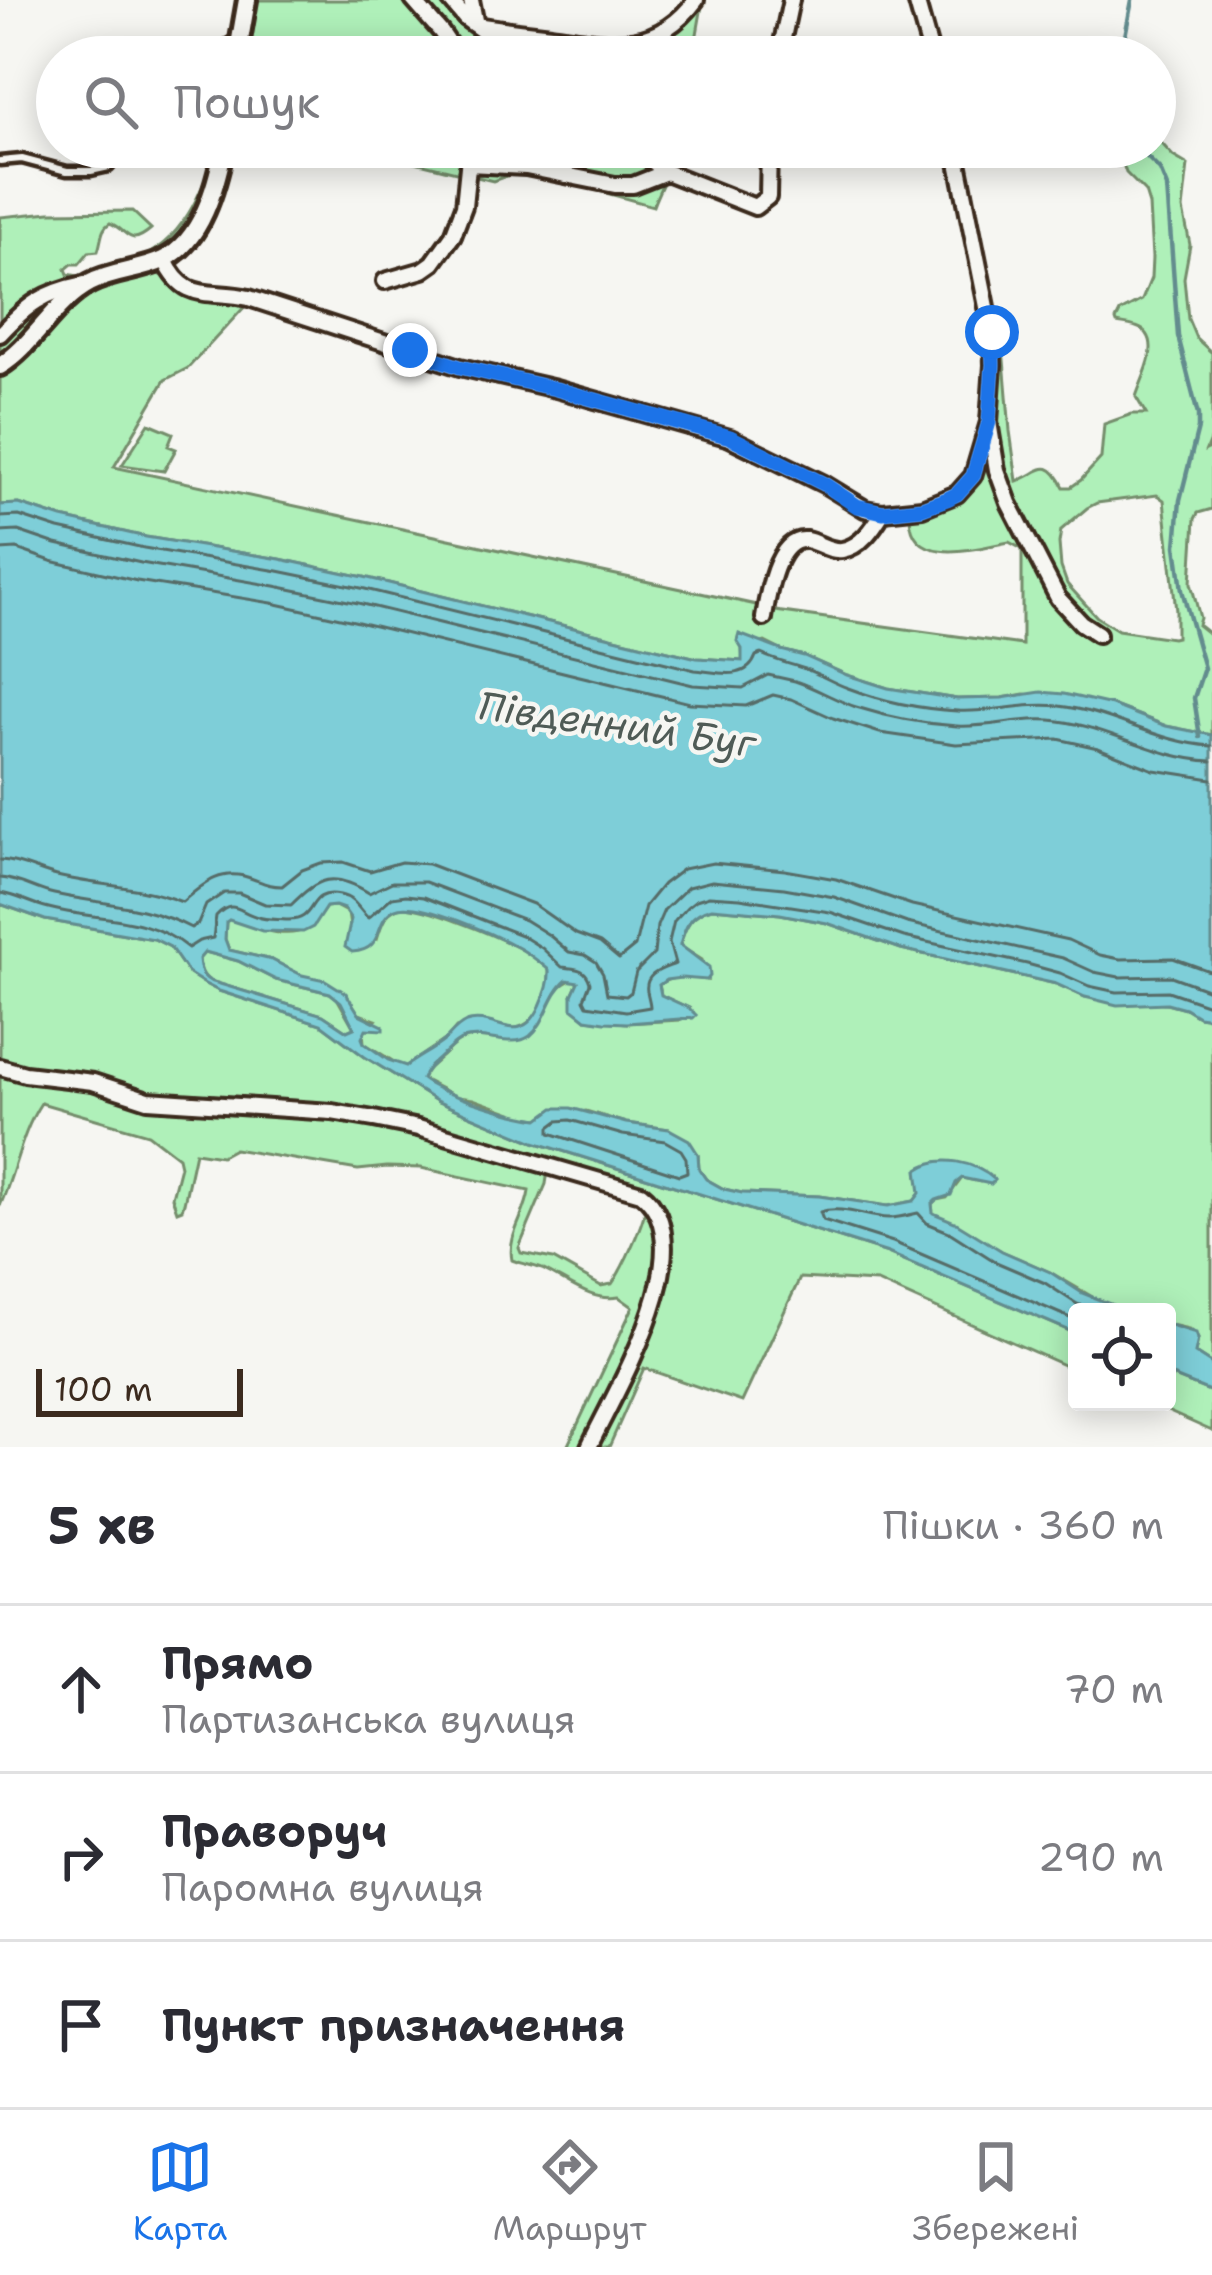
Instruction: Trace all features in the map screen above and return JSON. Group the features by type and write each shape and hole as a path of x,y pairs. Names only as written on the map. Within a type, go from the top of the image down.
{"street":[{"path":"239,36 247,0"},
{"path":"413,0 441,36"},
{"path":"449,0 491,36"},
{"path":"471,0 476,25"},
{"path":"645,36 679,22 696,0"},
{"path":"783,36 791,0"},
{"path":"916,0 926,36"},
{"path":"476,25 559,36"},
{"path":"0,334 31,303 63,288 165,260 192,235 220,168"},
{"path":"385,280 433,263 453,235 464,206 468,168"},
{"path":"531,168 615,185 633,185 667,172"},
{"path":"662,168 755,207 768,197 769,168"},
{"path":"165,260 175,280 191,291 249,298 460,367 730,437 857,506 883,512 922,508 957,494 973,476 989,422 992,332 960,168"},
{"path":"0,367 89,283"},
{"path":"989,422 997,470 1009,503 1047,577 1068,610 1098,634"},
{"path":"764,618 778,561 792,544 804,540 830,549 849,548 883,512"},
{"path":"0,1067 92,1082 160,1102 332,1112 374,1119 641,1193 657,1211 663,1231 661,1276 651,1314 589,1447"}],"lane":[{"path":"0,161 36,163"},
{"path":"56,168 102,168"}],"green space":[{"path":"256,0 476,0 482,17 499,25 583,36 251,36"},
{"path":"691,0 703,0 697,36 624,36 666,25"},
{"path":"1176,158 1188,165 1183,209 1190,245 1184,278 1188,319 1196,338 1212,353 1212,435 1206,450 1212,447 1212,509 1198,513 1195,519 1191,583 1198,625 1212,636 1212,735 1166,726 1112,705 1024,694 957,699 888,688 765,642 742,649 743,661 697,658 364,577 146,537 19,504 0,505 0,376 73,303 155,273 249,302 188,368 165,380 114,467 768,610 1022,645 1022,549 1009,542 964,550 934,549 913,533 910,517 959,498 979,475 997,357 1003,348 1017,481 1048,468 1064,487 1071,487 1101,458 1104,424 1146,414 1136,397 1150,356 1150,341 1141,329 1116,320 1120,312 1142,300 1151,278 1149,205 1145,192 1124,168 1176,168","holes":["1157,495 1164,500 1176,637 1172,638 1118,630 1097,617 1067,584 1061,567 1061,530 1097,503"]},
{"path":"209,168 214,168 190,225 165,251 84,279 0,362 0,217 132,211 151,229 133,238 110,223 98,251 66,269 78,276 151,253 178,229"},
{"path":"440,168 670,168 653,206 523,170 493,181"},
{"path":"149,423 173,433 168,446 176,449 164,471 122,465"},
{"path":"0,904 45,920 154,939 170,947 188,973 205,984 321,1024 438,1102 534,1142 888,1253 1068,1330 1068,1367 877,1282 800,1278 742,1402 644,1368 609,1447 592,1447 646,1335 661,1240 646,1320 585,1447 567,1447 633,1307 619,1297 589,1294 542,1269 512,1260 512,1242 529,1191 421,1168 358,1170 234,1149 221,1156 195,1152 184,1203 177,1211 172,1197 178,1157 148,1134 41,1103 0,1206","holes":["548,1171 646,1203 612,1284 601,1286 553,1259 521,1253 519,1248"]},
{"path":"326,907 348,913 350,926 377,939 389,913 408,908 507,942 549,970 542,1005 531,1020 516,1028 486,1022 456,1028 405,1067 399,1065 364,1043 363,1032 376,1020 272,960 229,950 225,939 229,919 267,931 297,932 312,925"},
{"path":"712,908 827,923 901,949 1056,984 1085,997 1166,1003 1212,1018 1212,1364 1195,1353 1198,1339 1189,1329 1176,1326 1176,1303 1106,1303 933,1213 932,1204 947,1198 962,1178 980,1182 993,1177 918,1177 921,1193 914,1201 888,1206 819,1196 742,1193 706,1179 699,1169 698,1154 669,1129 586,1111 523,1117 457,1097 422,1079 462,1040 528,1036 558,989 574,979 578,982 572,995 586,1019 680,1020 689,1008 661,995 659,984 676,978 707,980 702,960 680,946 690,921"},
{"path":"205,952 238,961 276,980 330,993 354,1028 347,1031 323,1015 210,981 199,963"},
{"path":"1176,1378 1212,1392 1212,1431 1167,1411 1176,1411"}],"water":[{"name":"Південний Буг","path":"19,504 146,537 364,577 697,658 742,661 739,634 888,688 957,699 1064,694 1112,705 1166,726 1212,735 1212,1018 1167,1003 1117,1005 1056,984 901,949 827,923 712,908 690,921 680,945 709,967 710,976 707,980 666,980 659,985 661,995 689,1008 696,1015 693,1018 627,1023 586,1019 572,1008 578,982 567,980 530,1036 515,1041 463,1039 422,1079 460,1098 527,1117 539,1119 554,1108 571,1108 669,1129 689,1140 706,1179 742,1193 819,1196 888,1206 914,1201 920,1193 917,1170 926,1165 968,1164 995,1180 991,1184 962,1178 951,1195 932,1204 933,1213 1107,1303 1068,1303 1068,1330 888,1253 534,1142 438,1102 321,1024 205,984 188,973 170,947 154,939 45,920 0,904 0,505","holes":["326,907 344,909 351,919 345,947 352,952 370,946 388,914 406,907 457,920 508,942 549,970 540,1006 532,1019 515,1028 466,1022 406,1066 364,1043 366,1029 383,1030 383,1026 359,1014 346,993 272,960 229,950 225,939 229,920 262,931 303,932 313,927","205,952 238,961 276,980 330,993 341,1002 354,1028 347,1031 323,1015 210,981 199,959"]},
{"path":"1176,1327 1196,1333 1195,1353 1212,1364 1212,1392 1176,1378"}],"waterway":[{"path":"1125,36 1132,0"},
{"path":"1158,168 1167,187 1178,336 1198,415 1180,500 1176,546 1182,590 1204,668 1194,698 1200,737"}],"route":[{"path":"410,350 730,437 857,506 883,512 922,508 947,499 973,476 989,422 992,332"}]}
